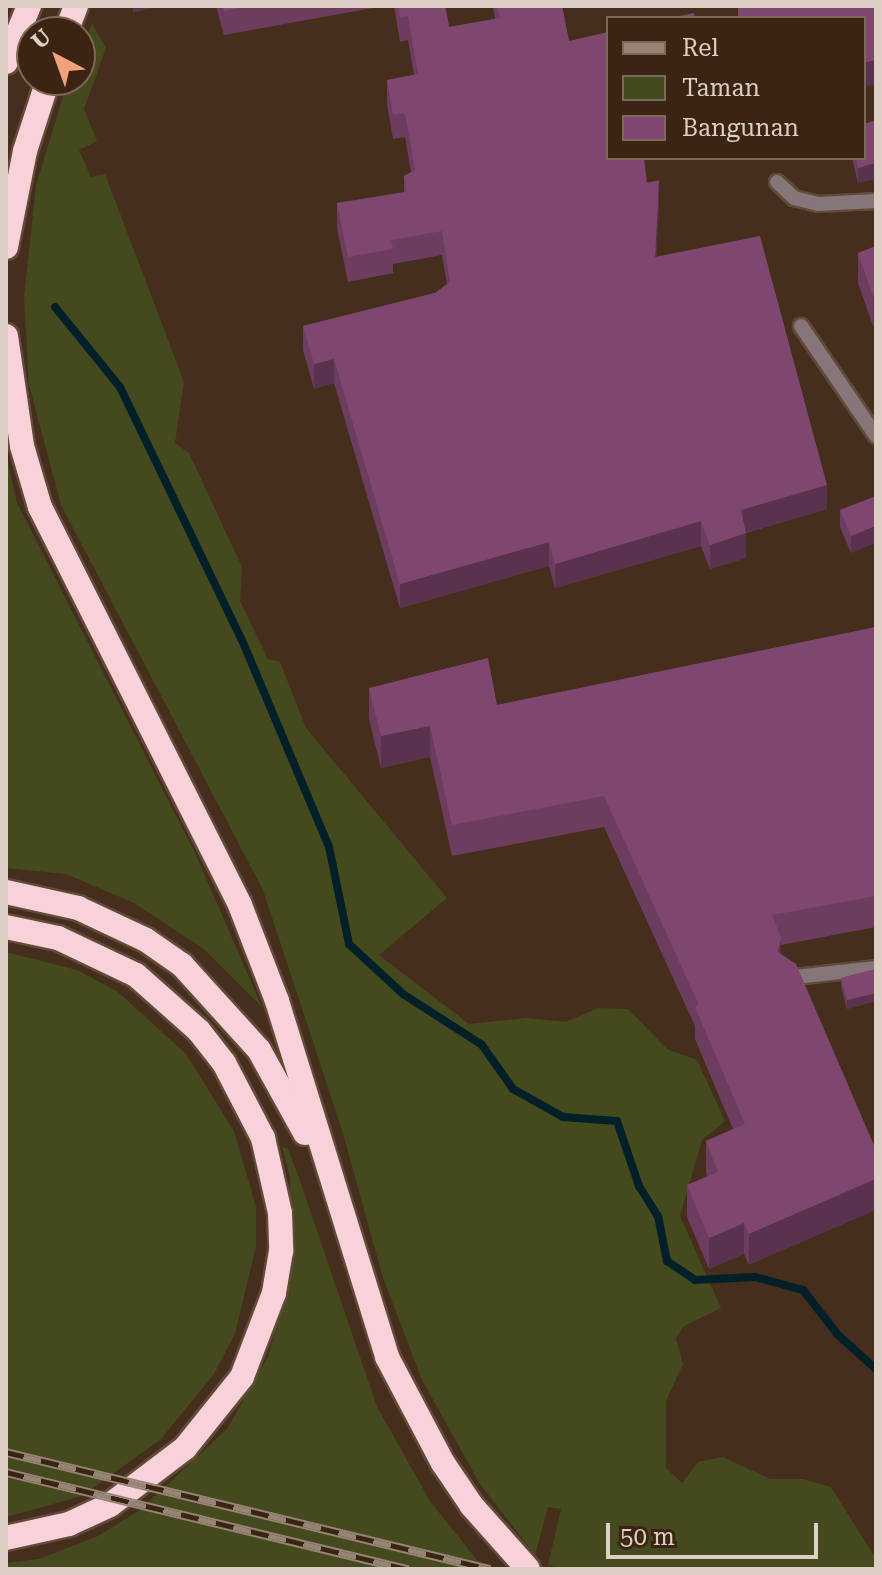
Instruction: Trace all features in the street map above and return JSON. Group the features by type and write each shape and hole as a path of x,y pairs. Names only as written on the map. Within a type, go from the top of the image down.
{"highway":[{"path":"6,62 29,6"},
{"path":"6,247 25,151 43,96"},
{"path":"6,336 22,446 40,507 78,592 240,905 277,1001 387,1357 420,1427 472,1506 528,1569"},
{"path":"6,892 53,901 110,922 146,940 211,992 238,1021 282,1088 347,1235"},
{"path":"6,927 58,938 136,975 199,1031 224,1063 263,1138 280,1213 281,1251 274,1293 242,1377 185,1448 110,1505 69,1524 6,1538"}],"lane":[{"path":"777,182 794,198 818,204 876,201"},
{"path":"801,326 876,436"},
{"path":"786,978 876,968"}],"green space":[{"path":"96,31 106,48 96,76"},
{"path":"63,96 89,96 84,109 97,141 79,150 91,177 105,174 184,382 175,443 189,453 242,567 240,601 268,659 280,662 306,728 447,898 379,955 469,1024 526,1018 566,1022 598,1008 628,1009 667,1049 697,1060 725,1121 702,1140 680,1216 721,1308 684,1326 676,1338 683,1364 666,1401 666,1468 682,1483 698,1462 723,1457 770,1479 803,1479 831,1487 876,1559 876,1569 564,1569 548,1565 561,1509 548,1507 535,1555 480,1484 422,1380 383,1278 342,1130 263,890 61,505 29,385 24,298 36,185"},
{"path":"6,454 17,503 195,853 262,1007 204,949 134,903 66,874 6,868"},
{"path":"6,952 77,970 118,992 186,1054 234,1131 256,1207 256,1246 235,1334 214,1374 161,1439 82,1496 6,1517"},
{"path":"282,1147 288,1149 299,1178 377,1407 430,1501 484,1569 6,1569 6,1563 39,1559 98,1536 140,1510 227,1429 268,1357 289,1278 290,1178"}],"building":[{"path":"223,6 250,6 224,11"},
{"path":"398,6 445,6 449,27 500,18 497,6 562,6 569,41 606,32 606,160 644,160 647,183 659,180 655,257 760,236 827,485 741,510 746,533 710,545 701,521 555,564 549,542 400,584 334,359 314,364 303,326 435,293 450,282 442,231 391,240 393,249 348,257 337,203 406,192 404,176 415,170 405,113 393,115 387,80 418,74 408,16 400,18"},
{"path":"738,6 876,6 876,60 866,62 866,16 738,16"},
{"path":"876,120 876,163 858,168 856,160 866,160 866,123"},
{"path":"876,246 876,295 873,296 858,253"},
{"path":"876,496 876,526 851,536 840,510"},
{"path":"876,627 876,896 772,915 781,938 778,952 796,964 876,1150 876,1179 749,1234 744,1223 709,1238 687,1185 718,1172 706,1141 745,1124 695,1007 699,1005 604,796 452,825 430,726 381,736 369,688 488,658 497,705"},
{"path":"876,969 876,993 847,1000 841,978"}],"waterway":[{"path":"55,307 120,387 242,640 329,847 349,944 403,994 482,1045 513,1089 563,1117 617,1121 639,1186 658,1216 667,1261 695,1280 755,1277 803,1290 838,1335 876,1369"}],"railway":[{"path":"6,1452 490,1569"},
{"path":"6,1472 408,1569"}]}
